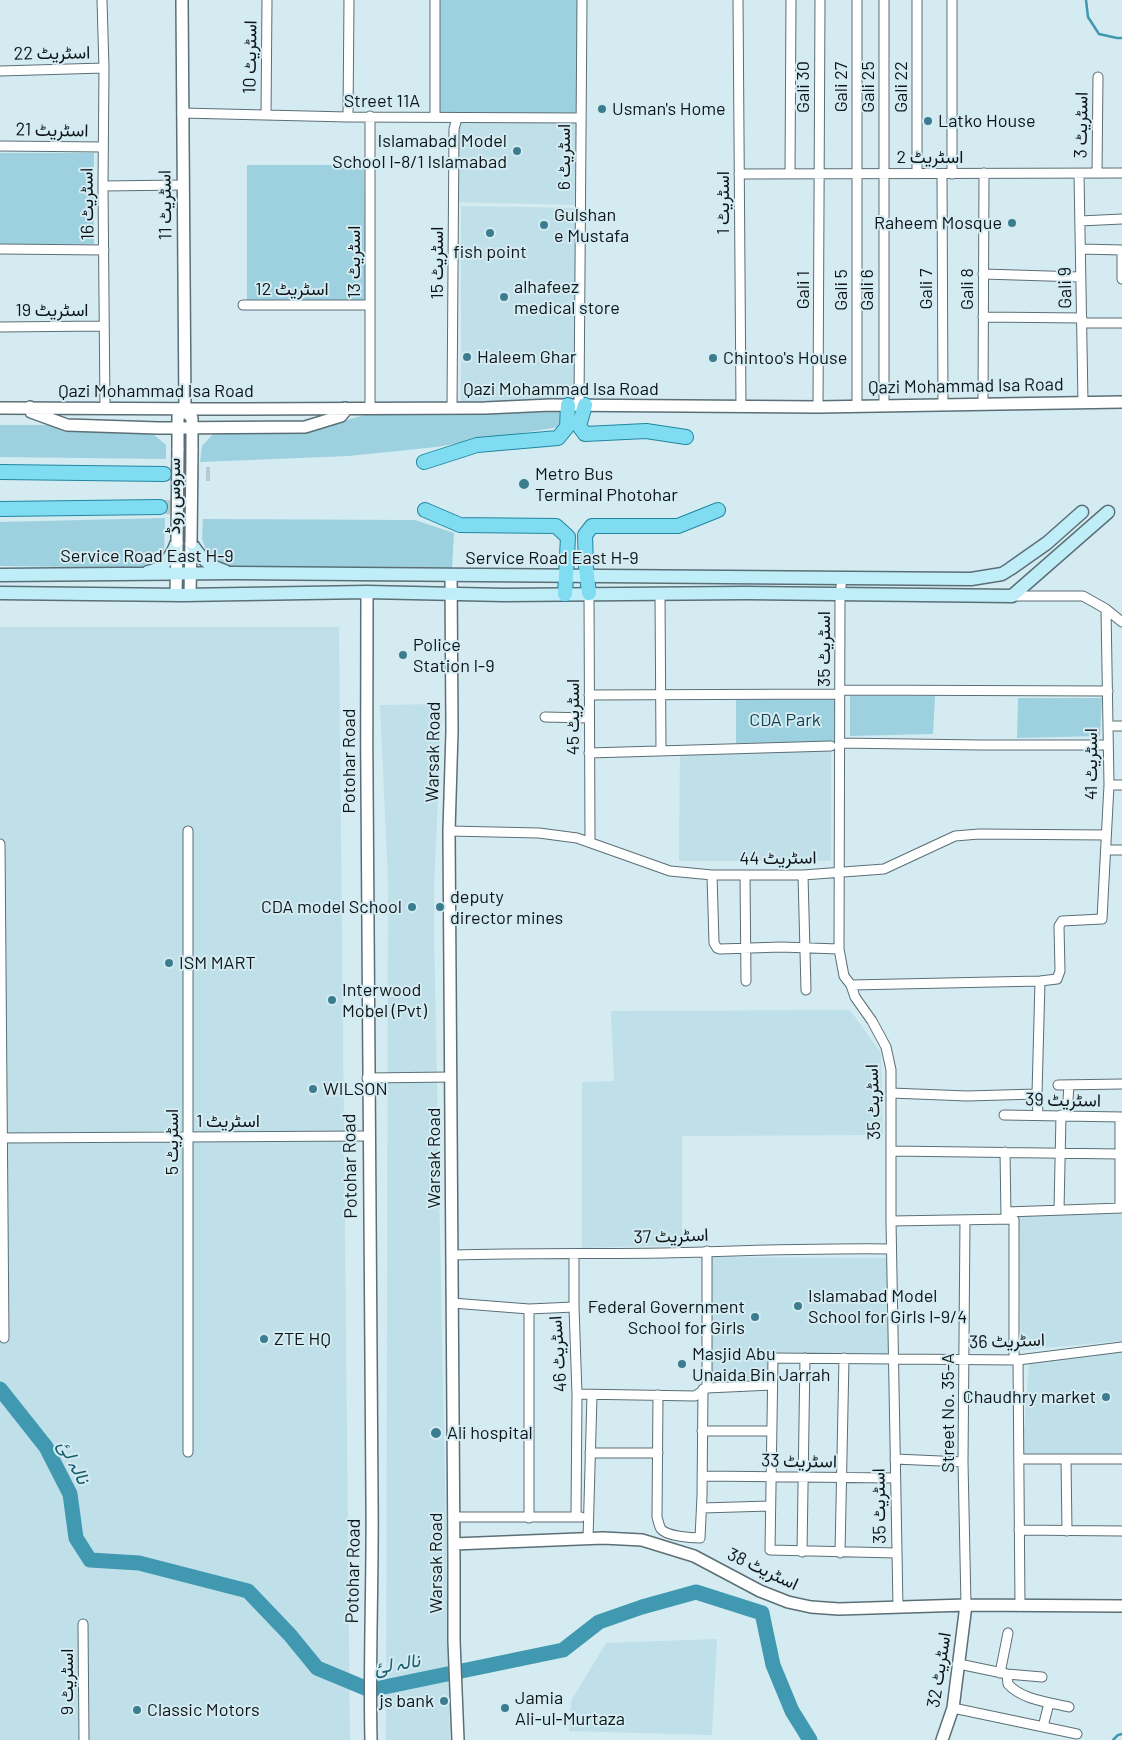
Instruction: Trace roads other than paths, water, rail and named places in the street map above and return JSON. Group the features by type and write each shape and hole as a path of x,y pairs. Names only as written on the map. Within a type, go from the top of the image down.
{"main road":[{"path":"577,405 579,426 585,434 646,431 686,438"},
{"path":"424,462 477,445 558,438 567,427 577,405"},
{"path":"0,472 164,474"},
{"path":"0,510 160,507"},
{"path":"425,510 460,525 556,526 568,537 565,594"},
{"path":"589,593 585,535 592,526 678,526 718,510"},
{"name":"Service Road East H-9","path":"0,575 234,573 971,578 1002,574 1047,543 1082,512"},
{"path":"1012,596 1108,512"},
{"path":"141,574 154,571 164,564 173,554 177,542"},
{"path":"191,543 209,564 221,570 234,573"},
{"path":"1002,574 1026,584"},
{"path":"746,576 746,593"},
{"name":"Service Road East H-9","path":"0,593 183,595 367,592 451,594 746,593 1012,596"}],"street":[{"name":"اسٹریٹ 16","path":"102,0 105,408"},
{"name":"اسٹریٹ 11","path":"182,0 185,410"},
{"name":"اسٹریٹ 10","path":"266,115 267,0"},
{"path":"348,0 348,117"},
{"path":"434,117 435,0"},
{"name":"اسٹریٹ 6","path":"577,405 582,0"},
{"name":"اسٹریٹ 1","path":"738,0 741,407"},
{"path":"790,174 791,0"},
{"name":"Gali 30","path":"819,174 820,0"},
{"name":"Gali 27","path":"857,0 858,174"},
{"name":"Gali 25","path":"884,0 884,174"},
{"name":"Gali 22","path":"917,0 917,174"},
{"path":"952,0 952,174"},
{"name":"اسٹریٹ 22","path":"0,71 104,68"},
{"name":"اسٹریٹ 3","path":"1096,173 1098,77"},
{"name":"Street 11A","path":"182,113 348,117 581,118"},
{"name":"اسٹریٹ 13","path":"370,116 370,408"},
{"name":"اسٹریٹ 15","path":"452,408 453,146 457,118"},
{"name":"اسٹریٹ 21","path":"0,146 103,147"},
{"name":"اسٹریٹ 2","path":"739,174 1122,173"},
{"name":"Gali 1","path":"818,407 819,174"},
{"name":"Gali 5","path":"857,405 858,174"},
{"name":"Gali 6","path":"884,174 884,406"},
{"name":"Gali 7","path":"942,174 943,404"},
{"name":"Gali 8","path":"983,404 984,174"},
{"name":"Gali 9","path":"1079,174 1083,402"},
{"path":"103,186 183,186"},
{"path":"1080,221 1122,219"},
{"path":"0,249 104,250"},
{"path":"1080,249 1122,250 1122,279"},
{"path":"983,274 1080,277"},
{"name":"اسٹریٹ 12","path":"243,305 370,305"},
{"path":"983,317 1122,323"},
{"name":"اسٹریٹ 19","path":"0,326 104,326"},
{"name":"Qazi Mohammad Isa Road","path":"0,408 185,410 577,405 818,407 1122,402"},
{"path":"30,407 32,413 67,425 177,428 305,427 341,416 345,408"},
{"name":"سروس روڈ","path":"185,410 192,418 191,573 183,595 177,573 177,428 178,416 185,410"},
{"name":"Warsak Road","path":"451,575 452,730 449,831 454,1641 458,1740"},
{"name":"اسٹریٹ 35","path":"842,578 840,595 840,692 836,744 840,874 839,948 844,976 886,1047 890,1070 898,1607"},
{"name":"Potohar Road","path":"367,592 367,1136 372,1549 371,1740"},
{"name":"اسٹریٹ 45","path":"589,593 590,841"},
{"path":"660,594 661,750"},
{"path":"1012,596 1083,596 1106,609 1122,622"},
{"name":"اسٹریٹ 41","path":"1040,982 1057,979 1059,975 1059,926 1062,921 1102,920 1108,785 1106,609"},
{"path":"588,695 840,692 1108,692"},
{"path":"546,717 589,718"},
{"path":"1108,726 1122,726"},
{"path":"589,753 836,744 1108,745"},
{"path":"1108,785 1122,785"},
{"name":"اسٹریٹ 5","path":"188,831 188,1452"},
{"name":"اسٹریٹ 44","path":"449,831 539,834 577,838 590,841 670,872 712,875 803,876 884,869 955,836 979,834 1106,836"},
{"path":"0,844 4,1338"},
{"path":"1106,850 1122,850"},
{"path":"712,875 715,946 720,950 804,947 839,948"},
{"path":"745,875 746,981"},
{"path":"803,876 806,990"},
{"path":"851,985 1040,982 1038,1115"},
{"path":"367,1078 451,1078"},
{"path":"1058,1085 1122,1084"},
{"path":"1060,1210 1060,1152 1069,1085"},
{"path":"891,1093 968,1096 1037,1094"},
{"name":"اسٹریٹ 39","path":"1004,1115 1121,1117"},
{"path":"891,1221 965,1220 1060,1210 1121,1208 1121,1117"},
{"name":"اسٹریٹ 1","path":"2,1138 367,1136"},
{"path":"891,1151 1120,1154"},
{"path":"1005,1152 1006,1215"},
{"path":"1006,1215 1014,1220 1020,1606"},
{"name":"Street No. 35-A","path":"965,1220 963,1462 966,1605"},
{"name":"اسٹریٹ 37","path":"452,1255 707,1250 892,1249"},
{"path":"658,1395 657,1517 661,1529 679,1536 700,1538 707,1250"},
{"path":"574,1254 574,1307"},
{"name":"اسٹریٹ 46","path":"452,1303 529,1309 574,1307 577,1394 576,1517"},
{"path":"529,1309 529,1518"},
{"name":"اسٹریٹ 36","path":"772,1385 773,1358 1016,1360 1122,1347"},
{"path":"802,1552 805,1358"},
{"path":"840,1553 844,1358"},
{"path":"577,1394 695,1396 705,1388 772,1385 770,1550 896,1554"},
{"path":"588,1539 592,1395"},
{"path":"702,1431 771,1432"},
{"path":"590,1453 658,1453"},
{"path":"895,1459 963,1462"},
{"path":"1018,1459 1122,1459"},
{"path":"1066,1459 1067,1531"},
{"name":"اسٹریٹ 33","path":"702,1476 895,1478"},
{"path":"702,1508 770,1506"},
{"path":"454,1517 589,1518"},
{"path":"1019,1530 1122,1531"},
{"name":"اسٹریٹ 38","path":"454,1544 588,1539 642,1540 694,1556 760,1591 788,1602 811,1608 839,1609 966,1605 1122,1606"},
{"name":"اسٹریٹ 32","path":"942,1740 953,1708 966,1605"},
{"name":"اسٹریٹ 9","path":"83,1624 84,1740"},
{"path":"1008,1633 1003,1674 1010,1687 1030,1698 1069,1707"},
{"path":"959,1664 1003,1674 1042,1677"},
{"path":"1043,1727 1049,1703"},
{"path":"953,1708 1078,1734"}],"waterway":[{"path":"1086,0 1088,17 1099,34 1122,38"},
{"name":"نالہ لئ","path":"0,1389 46,1447 70,1494 76,1538 90,1560 139,1563 248,1591 290,1635 317,1668 370,1690 563,1650 599,1622 642,1607 696,1592 762,1613 773,1665 792,1711 810,1740"},
{"path":"1113,1740 1122,1734"}],"tunnel":[{"path":"164,474 210,474"},
{"path":"160,507 202,508"}],"place":[{"name":"Usman's Home","path":"602,109"},
{"name":"Latko House","path":"928,121"},
{"name":"Islamabad Model School I-8/1 Islamabad","path":"517,151"},
{"name":"Raheem Mosque","path":"1012,223"},
{"name":"Gulshan e Mustafa","path":"544,225"},
{"name":"fish point","path":"490,233"},
{"name":"alhafeez medical store","path":"504,297"},
{"name":"Haleem Ghar","path":"467,357"},
{"name":"Chintoo's House","path":"713,358"},
{"name":"Metro Bus Terminal Photohar","path":"524,484"},
{"name":"Police Station I-9","path":"403,655"},
{"name":"CDA model School","path":"412,907"},
{"name":"deputy director mines","path":"440,907"},
{"name":"ISM MART","path":"169,963"},
{"name":"Interwood Mobel (Pvt)","path":"332,1000"},
{"name":"WILSON","path":"313,1089"},
{"name":"Islamabad Model School for Girls I-9/4","path":"798,1306"},
{"name":"Federal Government School for Girls","path":"755,1317"},
{"name":"ZTE HQ","path":"264,1339"},
{"name":"Masjid Abu Unaida Bin Jarrah","path":"682,1364"},
{"name":"Chaudhry market","path":"1106,1397"},
{"name":"Ali hospital","path":"436,1433"},
{"name":"js bank","path":"444,1701"},
{"name":"Jamia Ali-ul-Murtaza","path":"505,1708"},
{"name":"Classic Motors","path":"137,1710"}],"park label":[{"name":"CDA Park","path":"785,720"}]}
